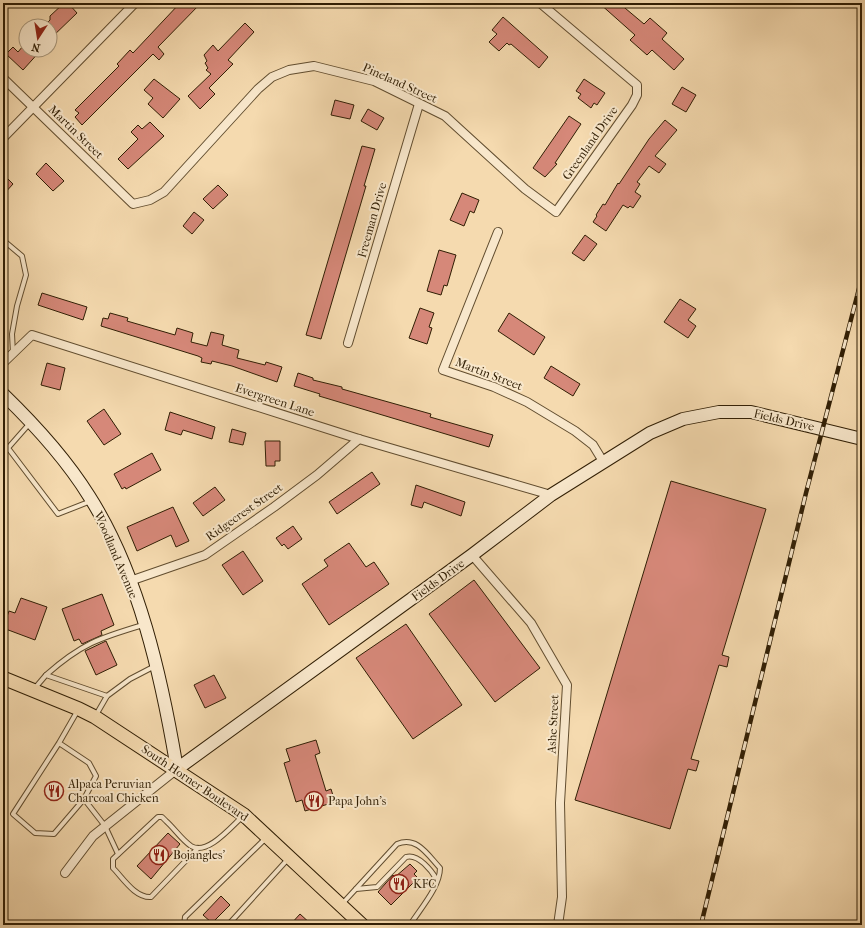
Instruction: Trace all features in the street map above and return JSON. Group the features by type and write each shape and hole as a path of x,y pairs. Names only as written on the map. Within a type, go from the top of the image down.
{"main road":[{"name":"South Horner Boulevard","path":"3,678 95,717 177,769 244,815 362,925"}],"street":[{"path":"3,138 135,3"},
{"name":"Greenland Drive","path":"540,3 637,85 638,95 556,212"},
{"name":"Pineland Street","path":"133,204 150,200 164,192 258,89 272,77 289,70 314,66 341,71 374,81 445,116 525,189 556,212"},
{"name":"Martin Street","path":"3,78 133,204"},
{"name":"Freeman Drive","path":"348,343 419,104"},
{"name":"Martin Street","path":"498,232 443,370 494,387 527,402 575,431 593,445 604,463"},
{"name":"Evergreen Lane","path":"3,363 32,335 359,439 551,495"},
{"name":"Woodland Avenue","path":"3,394 31,423 70,469 92,500 110,534 130,581 156,665 165,701 177,769"},
{"name":"Fields Drive","path":"65,873 93,836 177,769 472,555 551,495 650,433 682,419 719,412 750,412 862,439"},
{"name":"Ridgecrest Street","path":"130,581 205,555 298,488 359,439"},
{"name":"Ashe Street","path":"472,555 531,623 567,685 560,803 562,897 558,925"}],"lane":[{"path":"3,240 22,256 26,275 17,306 12,334 13,354"},
{"path":"31,423 8,448 58,514 92,500"},
{"path":"33,690 46,675 66,657 98,639 144,624"},
{"path":"95,717 108,696 130,679 156,665"},
{"path":"46,675 108,696"},
{"path":"59,743 89,763 96,776 84,799 54,834 35,833 13,814 59,743 78,709"},
{"path":"84,799 105,826 118,854"},
{"path":"198,848 151,897 138,894 113,868 114,859 118,854 158,817 162,817 191,846 206,848 244,815"},
{"path":"184,925 185,916 267,837"},
{"path":"341,905 397,844 405,841 416,843 440,868 440,873 432,892 410,925"},
{"path":"356,889 377,887 406,857 411,856 416,857 434,874 437,880"},
{"path":"228,925 289,857"}],"building":[{"path":"64,3 68,3 77,13 58,31 58,18 50,18 50,16"},
{"path":"180,3 201,3 158,47 164,54 159,60 153,54 82,125 75,117 79,113 75,110 119,66 117,64 130,50 133,53"},
{"path":"599,3 619,3 644,24 650,18 667,33 662,39 684,59 674,70 652,50 647,55 630,40 635,35"},
{"path":"503,17 548,57 539,68 511,44 509,45 507,43 499,51 489,42 497,34 492,30"},
{"path":"245,23 254,32 228,60 233,64 209,88 215,94 200,109 188,96 211,74 206,70 208,68 205,63 207,61 204,55 213,45 218,51"},
{"path":"13,47 18,52 18,58 34,58 23,70 6,54"},
{"path":"154,79 180,99 163,118 148,104 153,98 144,90"},
{"path":"584,79 605,93 597,105 594,103 591,108 578,98 581,94 576,91"},
{"path":"682,87 696,95 686,112 672,104"},
{"path":"335,100 354,105 350,119 331,115"},
{"path":"368,109 384,118 377,130 361,121"},
{"path":"569,116 581,124 555,163 557,164 545,177 533,168"},
{"path":"665,120 677,130 655,156 666,164 659,173 649,166 637,182 640,184 635,192 641,196 633,208 630,206 628,208 623,205 606,231 593,222 597,216 596,215 603,204 605,205 618,183 619,184 649,139"},
{"path":"150,122 164,136 128,169 118,159 138,139 131,132 138,125 142,129"},
{"path":"362,146 375,149 364,186 366,186 321,339 306,335"},
{"path":"46,163 64,181 53,191 36,174"},
{"path":"3,174 13,184 3,195"},
{"path":"218,185 228,195 213,209 203,199"},
{"path":"462,193 479,200 474,213 470,211 464,226 450,220"},
{"path":"194,212 204,220 192,234 183,226"},
{"path":"585,235 597,244 584,261 572,253"},
{"path":"439,250 456,255 447,286 444,285 441,295 427,291"},
{"path":"42,293 87,307 83,320 38,305"},
{"path":"680,299 696,309 688,320 696,326 688,338 664,322"},
{"path":"420,308 434,313 429,327 432,328 427,344 409,338"},
{"path":"110,313 128,318 127,321 175,335 177,328 193,333 191,342 207,346 211,332 224,335 222,345 239,350 237,358 265,365 266,362 282,367 277,382 232,366 212,361 211,364 201,362 202,358 198,356 101,326 103,318 108,319"},
{"path":"509,313 545,337 534,355 498,331"},
{"path":"47,363 65,368 60,390 41,385"},
{"path":"551,366 580,384 573,396 544,378"},
{"path":"298,373 313,378 313,380 342,387 342,389 431,414 430,417 493,435 489,447 319,396 320,394 294,386"},
{"path":"104,409 121,434 104,445 87,421"},
{"path":"170,412 215,427 212,439 183,430 181,435 165,430"},
{"path":"232,429 246,433 243,445 229,442"},
{"path":"265,441 280,441 280,461 275,461 275,466 266,466"},
{"path":"152,453 161,470 126,489 125,487 122,489 114,474"},
{"path":"372,472 380,484 337,514 329,502"},
{"path":"671,481 766,509 722,655 729,657 727,667 719,665 691,759 699,761 696,771 688,769 670,829 575,800"},
{"path":"416,485 465,502 461,516 424,502 422,508 411,505"},
{"path":"215,487 225,500 203,516 193,503"},
{"path":"173,507 189,541 176,547 171,535 137,551 127,527"},
{"path":"293,526 302,539 288,549 284,544 282,546 276,538"},
{"path":"349,543 366,567 374,562 389,584 329,625 302,584 328,566 324,560"},
{"path":"243,551 263,581 243,595 222,565"},
{"path":"474,580 540,668 495,702 429,614"},
{"path":"102,594 114,625 101,631 102,635 82,644 79,639 74,641 62,609"},
{"path":"21,598 47,607 35,640 3,628 9,611 15,613"},
{"path":"406,624 462,705 413,739 356,658"},
{"path":"106,641 117,665 96,675 85,651"},
{"path":"214,675 226,698 205,708 194,685"},
{"path":"316,740 320,753 315,755 326,791 331,789 335,802 305,811 302,800 296,802 284,763 290,761 286,749"},
{"name":"Bojangles'","path":"168,833 180,844 151,879 137,866"},
{"name":"KFC","path":"410,864 417,871 414,874 418,878 391,905 378,892 393,875 395,877"},
{"path":"221,896 230,905 212,923 203,915"},
{"path":"300,914 312,925 290,925"}],"railway":[{"path":"701,925 806,493 862,277"}],"place":[{"name":"Alpaca Peruvian Charcoal Chicken","path":"54,791"},
{"name":"Papa John's","path":"314,801"},
{"name":"Bojangles'","path":"159,855"},
{"name":"KFC","path":"399,884"}]}
